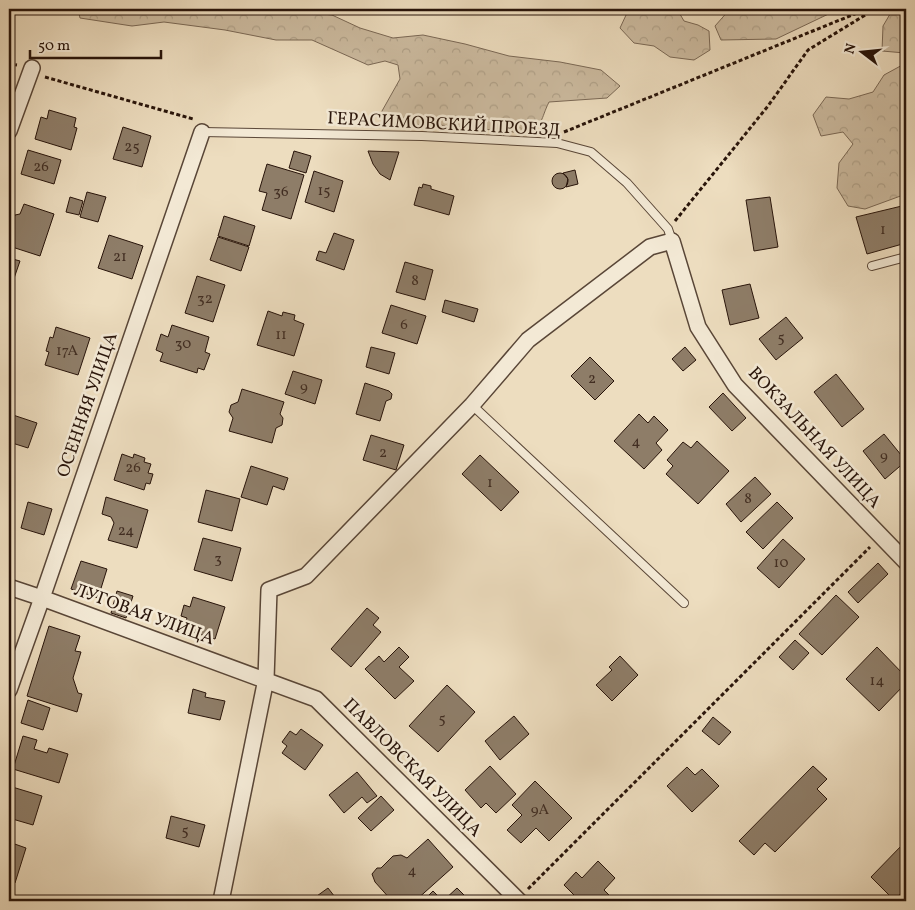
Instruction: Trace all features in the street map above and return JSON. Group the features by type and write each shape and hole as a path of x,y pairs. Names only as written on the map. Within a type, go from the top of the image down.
{"street":[{"path":"9,131 32,68"},
{"name":"ОСЕННЯЯ УЛИЦА","path":"9,690 202,132"},
{"path":"221,901 266,679 269,590 306,576 472,405 528,340 650,247 670,235"},
{"name":"ВОКЗАЛЬНАЯ УЛИЦА","path":"670,235 698,327 735,385 906,562"},
{"name":"ЛУГОВАЯ УЛИЦА","path":"9,587 266,679"},
{"name":"ПАВЛОВСКАЯ УЛИЦА","path":"266,679 316,699 518,900"}],"lane":[{"name":"ГЕРАСИМОВСКИЙ ПРОЕЗД","path":"202,132 422,136 557,143 591,152 627,183 670,235"},
{"path":"872,266 906,257"},
{"path":"472,405 684,603"}],"path":[{"path":"540,142 867,9"},
{"path":"670,235 808,50 875,9"},
{"path":"9,64 32,68 47,78 201,122 202,132"},
{"path":"518,900 881,536"}],"green space":[{"path":"78,9 277,9 332,15 360,28 393,38 423,35 509,56 560,62 601,70 620,86 607,98 549,102 539,124 524,133 429,124 392,128 384,123 382,111 400,79 398,65 385,61 368,65 312,40 276,40 225,30 164,22 132,26 80,18"},
{"path":"631,9 677,9 684,21 709,31 710,50 694,60 670,57 654,46 634,43 620,28"},
{"path":"730,9 839,9 776,39 721,40 715,26"},
{"path":"893,9 906,9 906,53 882,51 883,26"},
{"path":"906,63 906,194 865,209 848,206 837,188 839,163 853,144 843,132 821,136 813,115 826,97 849,99 873,92 884,75"}],"building":[{"path":"49,110 76,118 74,127 77,128 71,150 35,139 41,117 47,119"},
{"path":"123,127 151,136 142,167 113,159"},
{"path":"28,150 61,160 54,184 21,174"},
{"path":"294,151 311,156 306,173 289,168"},
{"path":"368,151 399,152 390,180 380,174 373,164"},
{"path":"267,164 304,175 291,219 262,210 267,193 259,191"},
{"path":"575,170 578,184 566,187 568,179 563,173"},
{"path":"314,171 343,181 334,212 305,202"},
{"path":"557,173 563,173 568,178 566,187 557,189 552,184 552,178"},
{"path":"423,184 431,186 431,189 454,196 449,215 414,205 419,187 422,188"},
{"path":"87,192 106,197 98,222 80,217"},
{"path":"70,197 83,201 79,215 66,212"},
{"path":"770,197 778,247 754,251 746,200"},
{"path":"24,204 54,214 40,256 9,246 15,215 20,214"},
{"path":"906,205 906,243 867,254 856,217"},
{"path":"224,216 255,226 249,246 218,236"},
{"path":"334,233 354,240 344,270 316,260 319,251 326,253"},
{"path":"109,235 143,246 132,279 98,268"},
{"path":"218,237 249,247 241,271 210,260"},
{"path":"9,258 20,261 11,287 9,287"},
{"path":"405,262 433,270 425,300 396,292"},
{"path":"197,276 225,285 213,322 185,313"},
{"path":"750,284 759,318 730,325 722,290"},
{"path":"445,300 478,309 474,322 442,312"},
{"path":"391,305 426,316 417,344 382,333"},
{"path":"268,311 282,316 283,312 295,315 294,320 304,324 294,356 257,345"},
{"path":"786,317 803,338 776,360 759,339"},
{"path":"172,325 209,337 205,352 210,354 204,370 198,368 197,373 160,361 163,353 156,350 161,334 168,337"},
{"path":"56,327 90,338 78,375 45,365 49,352 46,351 50,337 53,338"},
{"path":"371,347 395,353 389,374 366,367"},
{"path":"685,347 696,360 683,371 672,359"},
{"path":"590,357 614,381 595,400 571,376"},
{"path":"293,371 322,380 315,404 285,394"},
{"path":"836,374 864,409 842,427 814,392"},
{"path":"365,383 389,391 392,394 391,399 386,401 380,421 356,414"},
{"path":"242,389 284,402 280,414 283,418 282,425 276,428 272,443 229,431 233,418 229,412 231,405 238,402"},
{"path":"9,390 14,392 9,408"},
{"path":"723,393 746,418 732,431 709,407"},
{"path":"10,414 37,423 28,448 9,442"},
{"path":"639,414 648,423 654,416 668,430 656,443 662,450 644,469 614,441"},
{"path":"884,434 906,461 885,479 863,451"},
{"path":"371,435 404,445 396,470 363,460"},
{"path":"697,441 729,471 698,504 666,474 673,466 667,460 683,442 691,448"},
{"path":"122,454 133,458 134,454 145,458 144,462 151,464 148,473 153,474 150,484 146,483 144,490 114,480"},
{"path":"480,455 519,492 501,511 462,474"},
{"path":"251,466 288,478 284,490 273,486 267,505 241,497"},
{"path":"755,477 771,494 741,522 726,504"},
{"path":"206,490 240,499 232,531 198,522"},
{"path":"106,497 148,510 137,548 108,540 114,523 111,517 102,514"},
{"path":"28,502 52,509 44,535 21,528"},
{"path":"777,502 793,518 763,549 746,532"},
{"path":"9,513 13,514 9,530"},
{"path":"203,538 241,548 232,581 194,570"},
{"path":"783,539 805,559 779,588 757,568"},
{"path":"81,561 107,569 98,598 71,589"},
{"path":"878,563 888,574 858,603 848,592"},
{"path":"117,591 133,596 126,618 111,613"},
{"path":"836,595 859,617 822,655 799,634"},
{"path":"193,597 225,607 215,639 183,629 187,618 181,616 184,605 190,607"},
{"path":"367,608 379,618 373,625 381,632 351,667 331,649"},
{"path":"49,626 80,636 75,651 81,652 73,678 78,693 82,694 77,712 27,696"},
{"path":"795,640 809,653 793,670 779,657"},
{"path":"399,647 409,657 399,667 414,681 395,699 365,669 379,656 384,662"},
{"path":"877,647 906,677 906,683 879,711 846,679"},
{"path":"620,656 638,675 612,701 596,685 612,670 609,667"},
{"path":"447,685 475,712 438,752 409,726"},
{"path":"193,689 206,693 205,697 225,701 220,720 188,713"},
{"path":"28,700 50,708 43,730 21,723"},
{"path":"514,716 529,734 500,760 485,741"},
{"path":"713,717 731,732 719,745 702,731"},
{"path":"301,729 323,745 305,770 282,753 287,746 282,742 290,731 296,735"},
{"path":"23,736 37,740 34,749 47,753 49,748 68,754 59,783 13,769"},
{"path":"490,766 516,794 496,813 486,803 481,808 465,790"},
{"path":"813,766 827,779 817,789 827,799 775,852 765,843 754,855 739,841"},
{"path":"687,767 695,775 702,769 719,786 692,812 667,786"},
{"path":"357,772 377,796 367,803 362,797 344,813 329,795"},
{"path":"535,781 572,818 549,841 536,828 521,843 507,830 522,815 512,805"},
{"path":"9,786 42,796 33,825 9,818"},
{"path":"381,796 394,810 371,831 358,818"},
{"path":"171,816 205,825 199,847 166,838"},
{"path":"428,839 453,867 415,901 392,901 375,882 372,874 393,856 401,855 407,858"},
{"path":"9,842 26,848 15,883 9,881"},
{"path":"904,843 906,845 906,888 894,900 871,877"},
{"path":"598,861 615,878 604,890 613,899 611,901 580,901 564,885 576,872 582,878"},
{"path":"328,888 338,901 310,901"},
{"path":"457,888 470,901 443,901"},
{"path":"433,891 443,901 423,901"}]}
